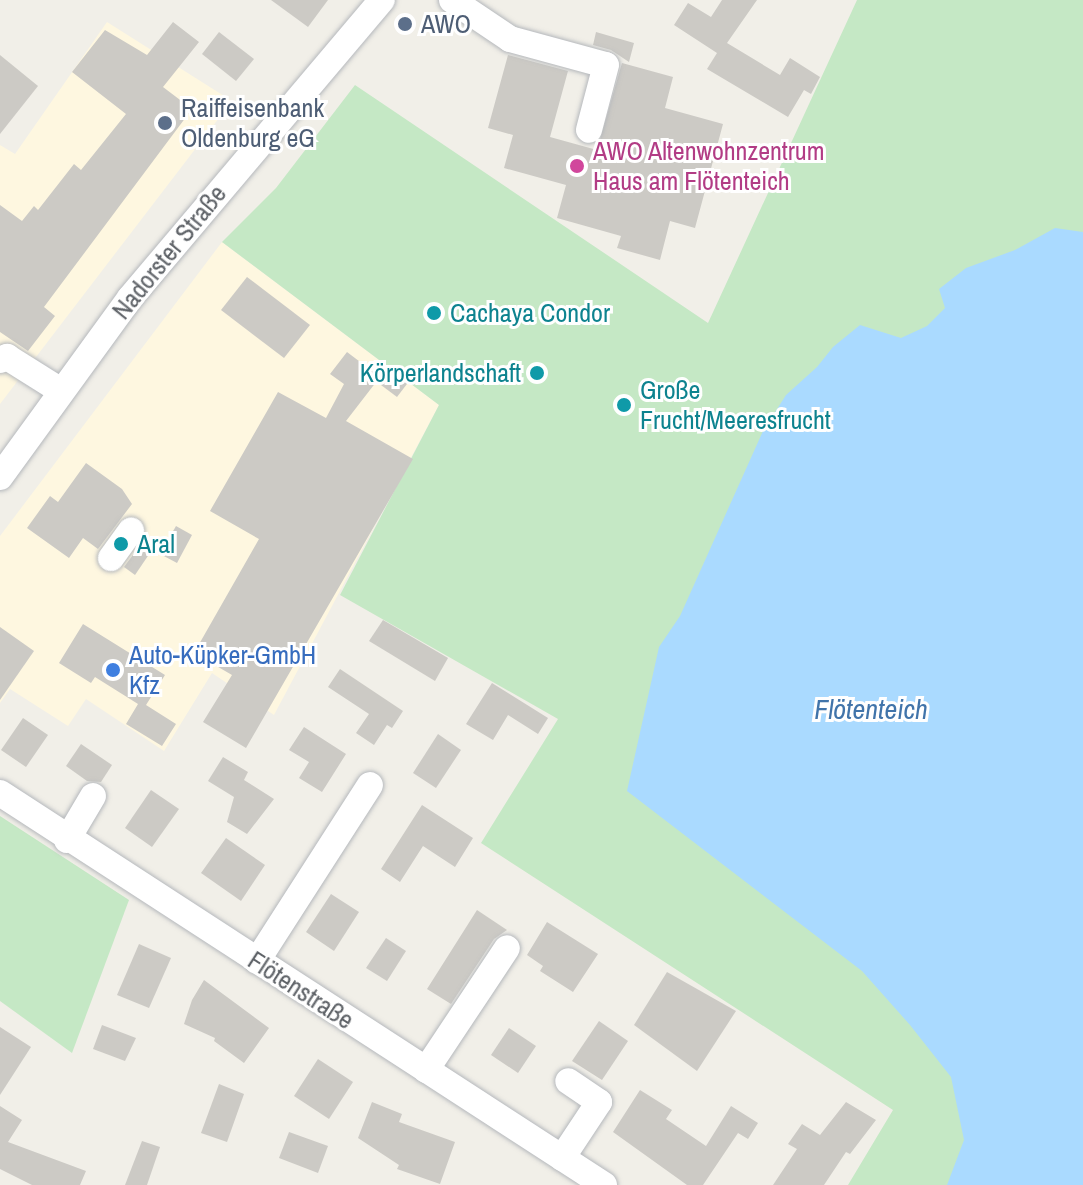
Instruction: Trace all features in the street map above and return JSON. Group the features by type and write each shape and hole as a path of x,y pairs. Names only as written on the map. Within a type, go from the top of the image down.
{"street":[{"name":"Nadorster Straße","path":"0,477 61,391 211,199 382,0"},
{"path":"452,0 510,39 606,65 589,130"},
{"path":"0,360 7,357 61,391"},
{"path":"111,558 131,530"},
{"path":"257,961 370,785"},
{"name":"Flötenstraße","path":"0,793 67,840 604,1185"},
{"path":"67,840 93,796"},
{"path":"426,1070 507,948"},
{"path":"562,1158 599,1102 568,1081"}],"shaded area":[{"path":"107,22 232,101 0,404 0,145 15,154"},
{"path":"222,242 439,405 274,715 212,673 164,751 86,699 68,726 10,689 0,703 0,536"}],"green space":[{"path":"857,0 1083,0 1083,1185 848,1185 893,1110 481,843 558,719 340,595 439,405 222,242 276,188 355,85 708,323"},
{"path":"0,816 129,900 72,1053 0,1001"}],"water":[{"name":"Flötenteich","path":"1055,228 1083,232 1083,1185 947,1185 964,1140 951,1077 910,1025 862,971 627,791 659,647 680,616 763,431 786,395 817,367 833,347 860,325 901,338 927,326 945,308 939,289 966,268 1015,250"}],"building":[{"path":"271,0 328,0 308,27"},
{"path":"722,0 757,0 727,43 780,75 790,58 820,77 811,94 804,90 788,117 707,69 717,53 674,25 688,3 711,17"},
{"path":"173,22 199,42 163,87 192,109 44,307 55,316 28,351 0,332 0,205 22,221 34,206 38,210 74,164 81,170 126,114 72,72 105,30 147,55"},
{"path":"219,32 254,59 236,81 202,54"},
{"path":"596,32 634,43 629,62 611,50 593,45"},
{"path":"0,55 38,86 0,134"},
{"path":"508,55 568,71 550,137 597,150 622,63 673,77 665,108 723,124 695,228 670,221 660,260 617,248 621,236 557,218 566,185 504,168 513,135 488,128"},
{"path":"247,277 310,325 284,358 221,310"},
{"path":"347,352 380,377 346,421 413,459 246,748 203,722 232,675 194,653 259,539 210,511 278,392 326,418 344,384 330,374"},
{"path":"394,368 410,380 397,397 381,385"},
{"path":"86,463 122,489 132,504 98,549 83,538 69,558 27,528 50,496 58,502"},
{"path":"176,526 192,535 177,563 160,554"},
{"path":"144,540 154,547 135,575 124,567"},
{"path":"383,620 448,658 435,681 369,641"},
{"name":"Auto-Küpker-GmbH Kfz","path":"83,624 165,675 146,705 176,724 162,746 126,724 138,704 95,677 91,683 59,663"},
{"path":"0,627 34,651 0,700"},
{"path":"340,669 403,711 392,728 387,725 374,745 356,733 369,714 328,687"},
{"path":"492,683 548,718 538,734 508,715 493,740 466,724"},
{"path":"23,718 48,735 26,767 1,750"},
{"path":"304,727 346,754 322,792 299,778 309,762 289,750"},
{"path":"438,734 461,750 436,788 413,773"},
{"path":"81,744 112,765 101,782 87,781 66,766"},
{"path":"223,757 248,772 244,780 274,799 247,834 227,822 234,797 208,781"},
{"path":"151,790 179,809 152,847 125,828"},
{"path":"422,805 473,838 455,867 423,846 400,882 381,869"},
{"path":"226,838 265,865 241,901 201,873"},
{"path":"331,894 359,912 334,951 306,932"},
{"path":"477,910 507,930 494,939 451,1004 427,989"},
{"path":"547,922 598,954 573,992 540,971 543,966 527,955"},
{"path":"386,938 406,951 387,981 366,968"},
{"path":"139,944 171,958 149,1008 117,995"},
{"path":"667,972 736,1011 697,1071 634,1025"},
{"path":"204,980 269,1028 244,1063 214,1041 215,1038 184,1024 192,1000"},
{"path":"599,1021 628,1041 602,1080 572,1061"},
{"path":"102,1025 136,1038 125,1061 93,1049"},
{"path":"0,1027 31,1047 0,1095"},
{"path":"509,1028 536,1046 518,1073 491,1055"},
{"path":"318,1059 353,1082 329,1119 294,1096"},
{"path":"219,1084 244,1094 227,1142 201,1133"},
{"path":"640,1090 672,1110 666,1119 706,1146 731,1106 758,1123 748,1139 738,1133 703,1185 687,1185 613,1132"},
{"path":"372,1102 402,1114 399,1122 455,1142 440,1184 397,1169 399,1165 358,1138"},
{"path":"846,1102 876,1120 850,1154 846,1152 824,1185 773,1185 797,1149 788,1144 802,1124 820,1135"},
{"path":"0,1106 22,1120 8,1142 86,1171 80,1185 32,1185 0,1169"},
{"path":"289,1132 328,1146 318,1173 279,1158"},
{"path":"142,1141 160,1147 147,1185 125,1185"}],"place":[{"name":"AWO","path":"405,24"},
{"name":"Raiffeisenbank Oldenburg eG","path":"165,123"},
{"name":"AWO Altenwohnzentrum Haus am Flötenteich","path":"577,166"},
{"name":"Cachaya Condor","path":"434,313"},
{"name":"Körperlandschaft","path":"537,373"},
{"name":"Große Frucht/Meeresfrucht","path":"624,405"},
{"name":"Aral","path":"121,544"},
{"name":"Auto-Küpker-GmbH Kfz","path":"113,670"}]}
